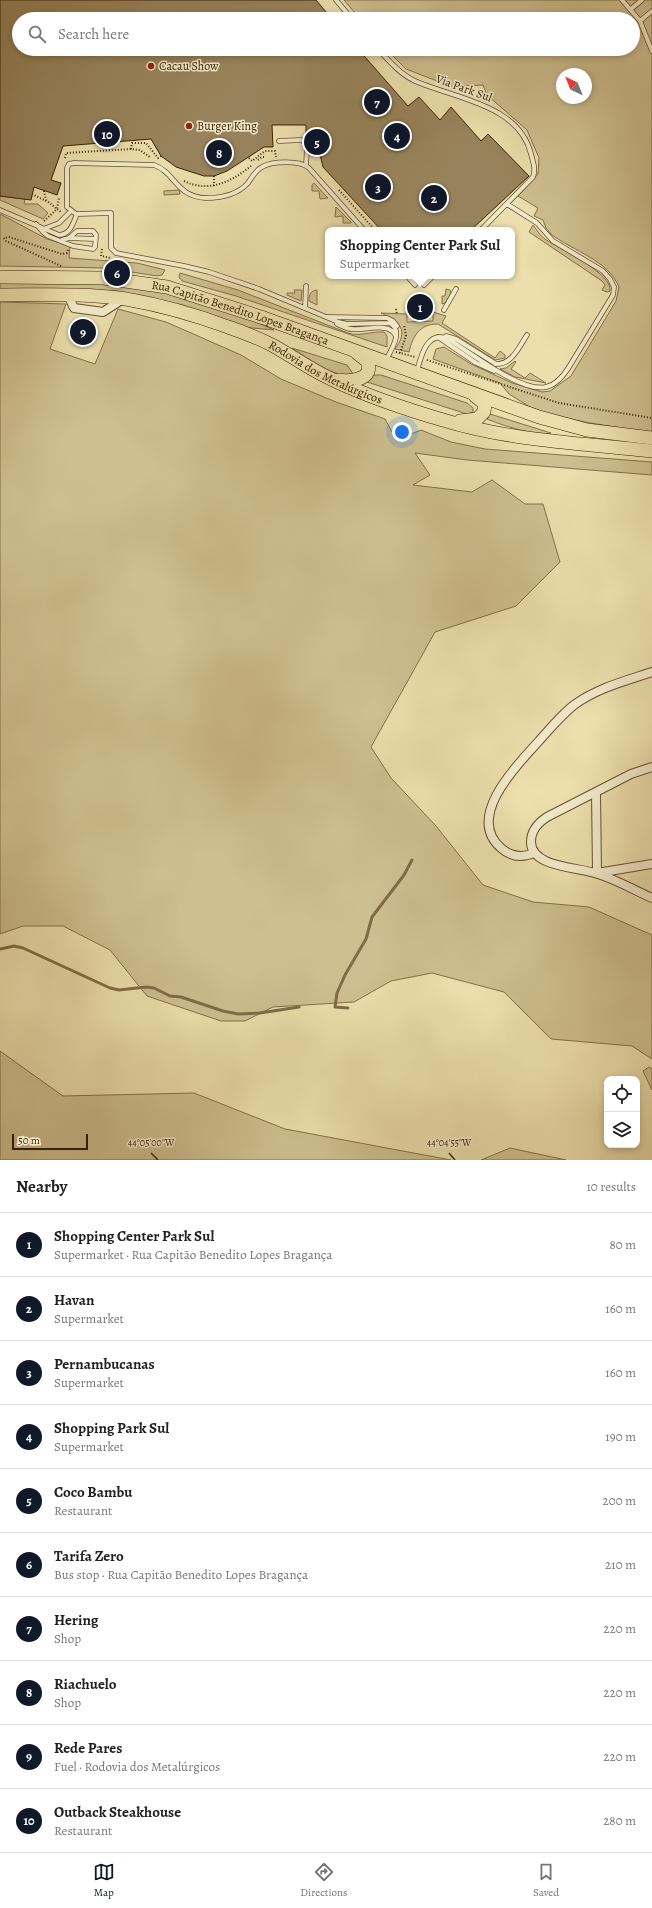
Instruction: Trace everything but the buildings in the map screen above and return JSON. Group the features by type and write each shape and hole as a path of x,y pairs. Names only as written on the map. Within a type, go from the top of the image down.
{"main road":[{"name":"Rua Capitão Benedito Lopes Bragança","path":"0,277 104,278 167,287 264,318 472,394"},
{"name":"Rodovia dos Metalúrgicos","path":"0,295 68,295 123,299 183,312 227,326 272,345 330,379 368,395 444,421 529,439 652,451"},
{"path":"330,379 350,382 356,381 365,376 369,368 367,361 351,350"},
{"path":"444,421 471,421 482,416 485,404 472,394"},
{"path":"472,394 539,417 587,430 652,438"}],"street":[{"path":"534,853 523,857 510,854 497,844 492,837 490,827 492,805 506,777 561,717 574,706 599,691 652,672"},
{"path":"652,767 631,774 540,821 536,826 531,839 531,846 534,853 543,860 598,873 652,898"},
{"path":"596,792 598,873"},
{"path":"598,873 652,864"}],"lane":[{"path":"336,0 346,12"},
{"path":"622,0 633,12"},
{"path":"631,9 642,0"},
{"path":"652,12 640,21 652,52"},
{"name":"Via Park Sul","path":"385,56 406,76 421,83 488,106 505,118 524,136 530,148 534,172 531,180 484,227"},
{"path":"279,141 301,140 305,142 307,149 306,165"},
{"path":"361,227 306,165 294,162 265,165 258,170 246,185 238,191 218,197 205,198 183,191 162,169 154,165 74,163 68,166 66,170 67,205 71,211 77,214 111,213 112,248 116,253 208,272 259,289 350,329 388,329 394,333 396,337"},
{"path":"440,337 476,363 528,385 547,387 561,377 571,364 610,300 614,289 612,281 604,272 553,241 537,223 507,204"},
{"path":"0,210 46,228 57,234 65,234 72,226 77,214"},
{"path":"46,228 59,223 71,211"},
{"path":"36,224 44,233 73,246 91,249 95,247 96,235 93,231 77,231 70,238"},
{"path":"62,240 70,238 95,239"},
{"path":"0,271 21,277"},
{"path":"410,279 415,285"},
{"path":"424,285 430,279"},
{"path":"305,308 306,286"},
{"path":"444,310 456,289"},
{"path":"322,316 387,318 394,323 397,327 396,337 385,362"},
{"path":"328,319 347,324 388,323 394,326 397,332"},
{"path":"481,360 496,364 505,363 511,358 526,335"},
{"path":"440,337 448,339 503,374"},
{"path":"417,373 425,348 430,341 440,337 454,338 496,364"}],"path":[{"path":"131,149 132,143 146,143 158,158 162,156"},
{"path":"65,160 66,153 131,149 140,150 157,162"},
{"path":"249,158 252,161 265,151 275,151 276,157"},
{"path":"178,178 198,185 221,185 232,180 262,157 282,156"},
{"path":"214,176 214,186"},
{"path":"335,186 372,227"},
{"path":"44,191 44,196 48,202"},
{"path":"32,194 48,202 57,209 60,196"}],"shaded area":[{"path":"344,0 652,0 652,433 585,422 548,414 530,407 509,394 500,383 433,359 436,349 444,347 471,364 512,383 542,392 550,391 571,376 616,301 619,287 607,270 589,257 551,234 546,228 543,220 534,216 538,208 518,196 538,174 539,158 527,130 487,95 483,85 455,88 406,69 393,56 640,56 640,12 354,12"},
{"path":"314,183 328,198 320,199 319,191 312,191 312,185"},
{"path":"179,190 180,194 164,195 164,191"},
{"path":"0,196 25,199 24,204 38,204 48,213 43,219 0,200"},
{"path":"336,207 351,223 343,223 343,216 335,217"},
{"path":"0,214 47,239 70,246 69,258 137,263 165,270 162,275 157,276 106,268 0,266"},
{"path":"533,225 543,238 594,269 609,284 610,291 607,292 602,290 605,285 602,281 529,232"},
{"path":"180,273 238,290 348,333 361,334 384,332 387,336 387,347 236,296 182,281 179,277"},
{"path":"0,282 120,285 144,288 173,295 242,316 274,330 242,327 181,308 0,291"},
{"path":"446,289 450,290 451,293 445,303 442,304 442,296 445,296"},
{"path":"294,290 302,290 301,301 287,295 287,293 295,293"},
{"path":"317,290 317,305 309,301 309,297 313,291"},
{"path":"0,302 66,304 50,349 95,364 118,309 166,322 241,355 281,379 336,402 385,419 392,432 406,436 421,430 451,442 485,449 652,462 652,475 467,460 415,453 430,475 413,485 472,492 492,480 525,504 543,504 560,562 516,606 435,632 371,747 391,778 436,826 483,885 533,902 589,907 652,935 652,1059 632,1046 551,1039 504,992 432,973 391,981 354,1002 273,1007 245,1021 221,1021 147,996 110,950 63,926 23,926 0,934"},
{"path":"433,312 446,316 442,323 495,358 500,351 505,355 505,358 495,360 438,324 426,326 418,332 409,352 395,349 399,343 402,332 400,327 393,319 381,313 407,314 407,322 433,321"},
{"path":"292,348 347,365 354,375 347,376 331,371"},
{"path":"515,361 516,362 511,369 525,378 530,373 546,383 515,377 500,369 506,368"},
{"path":"372,375 381,375 467,403 473,408 473,412 467,414 367,382"},
{"path":"490,414 551,433 545,434 529,432 510,427 487,419"},
{"path":"0,1051 63,1096 194,1093 285,1129 451,1160 0,1160"},
{"path":"649,1067 652,1069 652,1090 643,1071"},
{"path":"510,1148 566,1160 481,1160"}],"waterway":[{"path":"348,1008 335,1007 337,993 345,975 366,939 372,917 404,875 412,860"},
{"path":"0,949 14,946 23,948 110,988 119,990 146,987 154,988 170,996 181,997 223,1011 238,1014 260,1013 299,1007"}],"place":[{"name":"Cacau Show","path":"151,66"},
{"name":"Hering","path":"377,102"},
{"name":"Burger King","path":"189,126"},
{"name":"Outback Steakhouse","path":"107,134"},
{"name":"Shopping Park Sul","path":"397,136"},
{"name":"Coco Bambu","path":"317,142"},
{"name":"Riachuelo","path":"219,153"},
{"name":"Pernambucanas","path":"378,187"},
{"name":"Havan","path":"434,198"},
{"name":"Tarifa Zero","path":"117,273"},
{"name":"Shopping Center Park Sul","path":"420,307"},
{"name":"Rede Pares","path":"83,332"}]}
